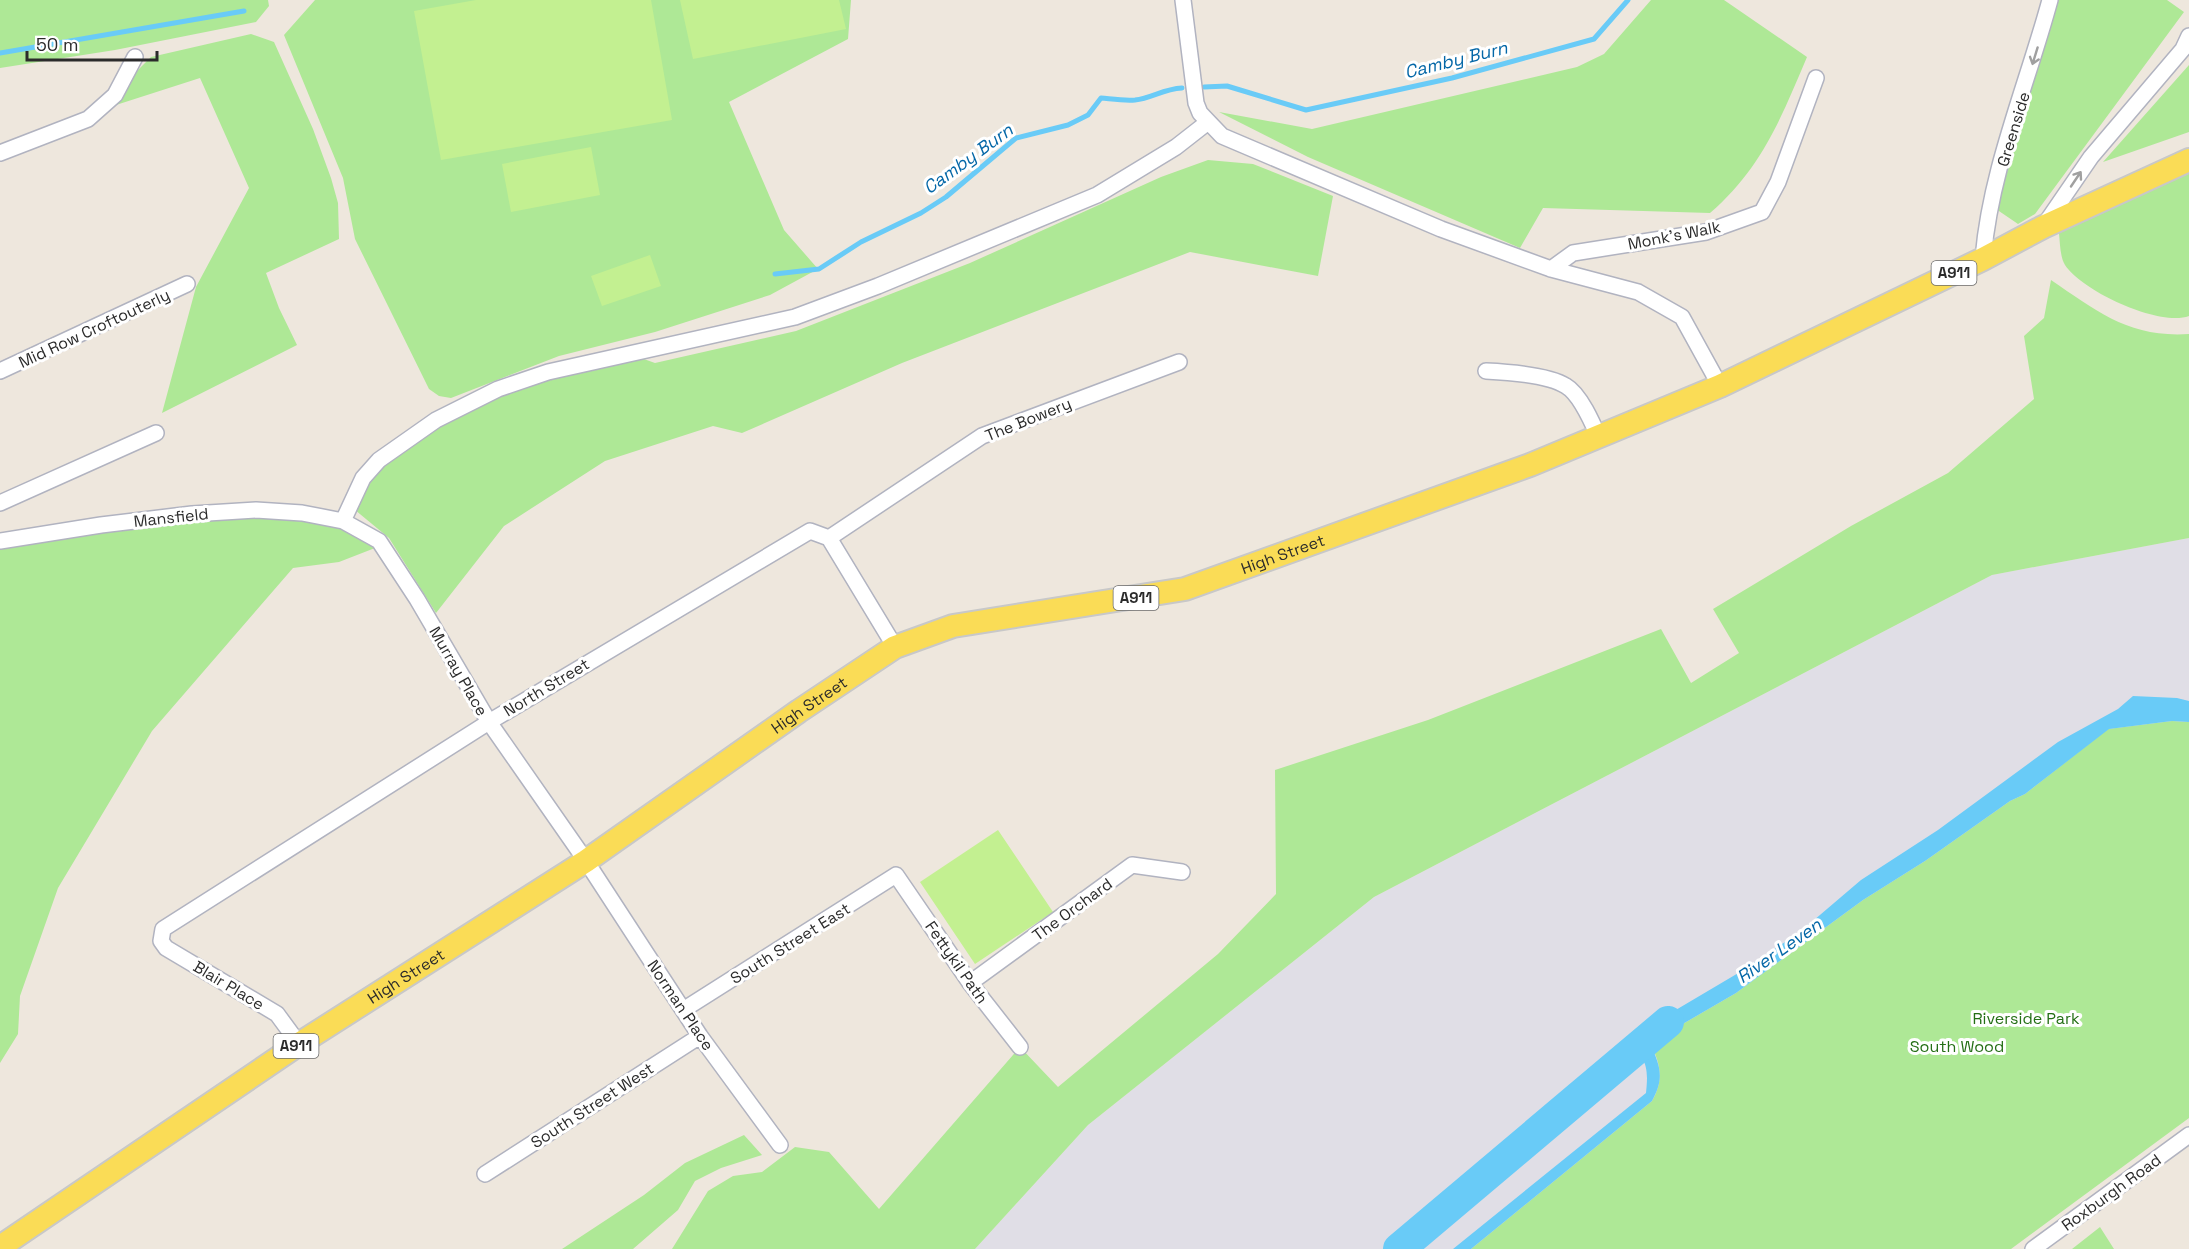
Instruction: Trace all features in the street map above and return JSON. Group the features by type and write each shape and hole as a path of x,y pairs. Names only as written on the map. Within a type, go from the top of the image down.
{"main road":[{"name":"A911","path":"1720,386 1983,259 2043,227 2189,160"},
{"name":"High Street","path":"0,1247 299,1044 586,861 799,711 895,647 953,626 1185,589 1599,438 1720,386"}],"street":[{"path":"1183,0 1196,103 1208,122 1222,136 1390,208 1551,269 1638,292 1682,317 1720,386"},
{"name":"Greenside","path":"1983,259 1986,227 2004,154 2050,0"},
{"path":"2043,227 2091,157 2183,49 2189,36"},
{"path":"0,153 88,119 115,95 135,57"},
{"name":"Monk's Walk","path":"1551,269 1574,253 1706,232 1762,212 1778,182 1816,78"},
{"path":"343,521 363,478 379,460 436,420 498,389 548,372 795,317 837,302 1096,195 1176,147 1208,122"},
{"name":"Mid Row Croftouterly","path":"0,370 187,284"},
{"name":"The Bowery","path":"829,538 982,436 1179,362"},
{"path":"1486,371 1522,374 1567,386 1590,417 1599,438"},
{"path":"0,503 156,433"},
{"name":"Mansfield","path":"0,541 101,525 192,514 256,510 302,513 343,521"},
{"name":"Murray Place","path":"343,521 379,541 417,599 489,722 586,861"},
{"name":"North Street","path":"163,929 489,722 797,536 810,531 829,538"},
{"path":"829,538 838,558 895,647"},
{"name":"Norman Place","path":"586,861 700,1036 780,1145"},
{"name":"The Orchard","path":"970,983 1132,865 1182,872"},
{"name":"South Street East","path":"683,1010 896,875"},
{"name":"Fettykil Path","path":"896,875 970,983 1020,1047"},
{"name":"Blair Place","path":"163,929 161,941 166,948 277,1014 299,1044"},
{"name":"South Street West","path":"485,1174 700,1036"},
{"name":"Roxburgh Road","path":"2033,1249 2189,1135"}],"shaded area":[{"path":"2189,538 2189,745 1540,1249 975,1249 1088,1125 1374,897 1992,575"}],"green space":[{"path":"0,0 268,0 269,6 256,22 115,50 0,68"},
{"path":"315,0 851,0 848,39 729,102 784,230 818,269 770,295 655,332 559,356 451,398 439,396 429,389 355,239 343,178 284,35"},
{"path":"476,0 651,0 672,120 441,160 414,11"},
{"path":"680,0 839,0 846,29 693,59"},
{"path":"1651,0 1724,0 1807,57 1779,121 1757,160 1728,196 1710,213 1543,208 1520,248 1308,157 1219,112 1312,129 1577,67 1604,54"},
{"path":"2058,0 2167,0 2184,12 2035,214 2018,224 1996,209"},
{"path":"251,34 274,42 313,129 338,203 339,239 266,273 279,308 297,345 162,413 196,287 249,188 200,78 116,105 134,74 151,57"},
{"path":"2189,65 2189,132 2103,162"},
{"path":"591,147 600,195 511,212 502,164"},
{"path":"1208,160 1253,164 1333,196 1318,276 1190,252 902,363 742,433 713,426 605,461 504,526 436,613 389,538 349,505 363,478 464,405 627,353 655,363 796,331 970,263 1161,177"},
{"path":"2189,173 2189,316 2176,318 2141,312 2087,285 2065,265 2061,254 2059,233 2145,191"},
{"path":"650,255 661,286 602,306 591,276"},
{"path":"2051,280 2100,312 2132,327 2149,332 2189,334 2189,538 1992,575 1374,897 1088,1125 975,1249 672,1249 708,1191 733,1176 762,1172 795,1147 829,1152 879,1209 1020,1047 1058,1087 1218,954 1276,894 1275,770 1428,720 1661,629 1691,683 1739,653 1713,609 1851,526 1948,473 2034,399 2024,336 2044,318"},
{"path":"192,514 343,521 375,548 339,562 293,568 152,731 58,888 20,996 18,1034 0,1063 0,541"},
{"name":"South Wood","path":"2172,721 2189,722 2189,1118 2011,1249 1471,1249 1652,1101 1660,1079 1660,1072 1650,1043 1736,993 1863,900 1925,861 2010,801 2025,794 2108,729"},
{"path":"998,830 1053,912 975,964 920,882"},
{"path":"744,1135 762,1155 721,1168 695,1181 678,1210 633,1249 562,1249 644,1195 685,1163"},
{"path":"2100,1227 2114,1249 2072,1249"}],"water":[{"path":"2133,696 2177,698 2189,701 2189,722 2172,721 2109,729 2025,794 2010,801 1925,861 1863,900 1736,993 1650,1043 1660,1072 1659,1085 1652,1101 1471,1249 1453,1249 1646,1093 1647,1075 1642,1057 1625,1040 1740,972 1800,932 1861,880 1938,830 2058,742 2118,709"}],"waterway":[{"name":"Camby Burn","path":"1204,87 1227,86 1306,110 1452,78 1594,39 1628,0"},
{"name":"Camby Burn","path":"0,53 244,11"},
{"name":"Camby Burn","path":"775,274 819,269 861,242 921,213 946,197 1016,138 1068,125 1088,115 1101,98 1135,100 1182,88"},
{"name":"River Leven","path":"1399,1249 1668,1022"}],"park label":[{"name":"Riverside Park","path":"2026,1018"}]}
